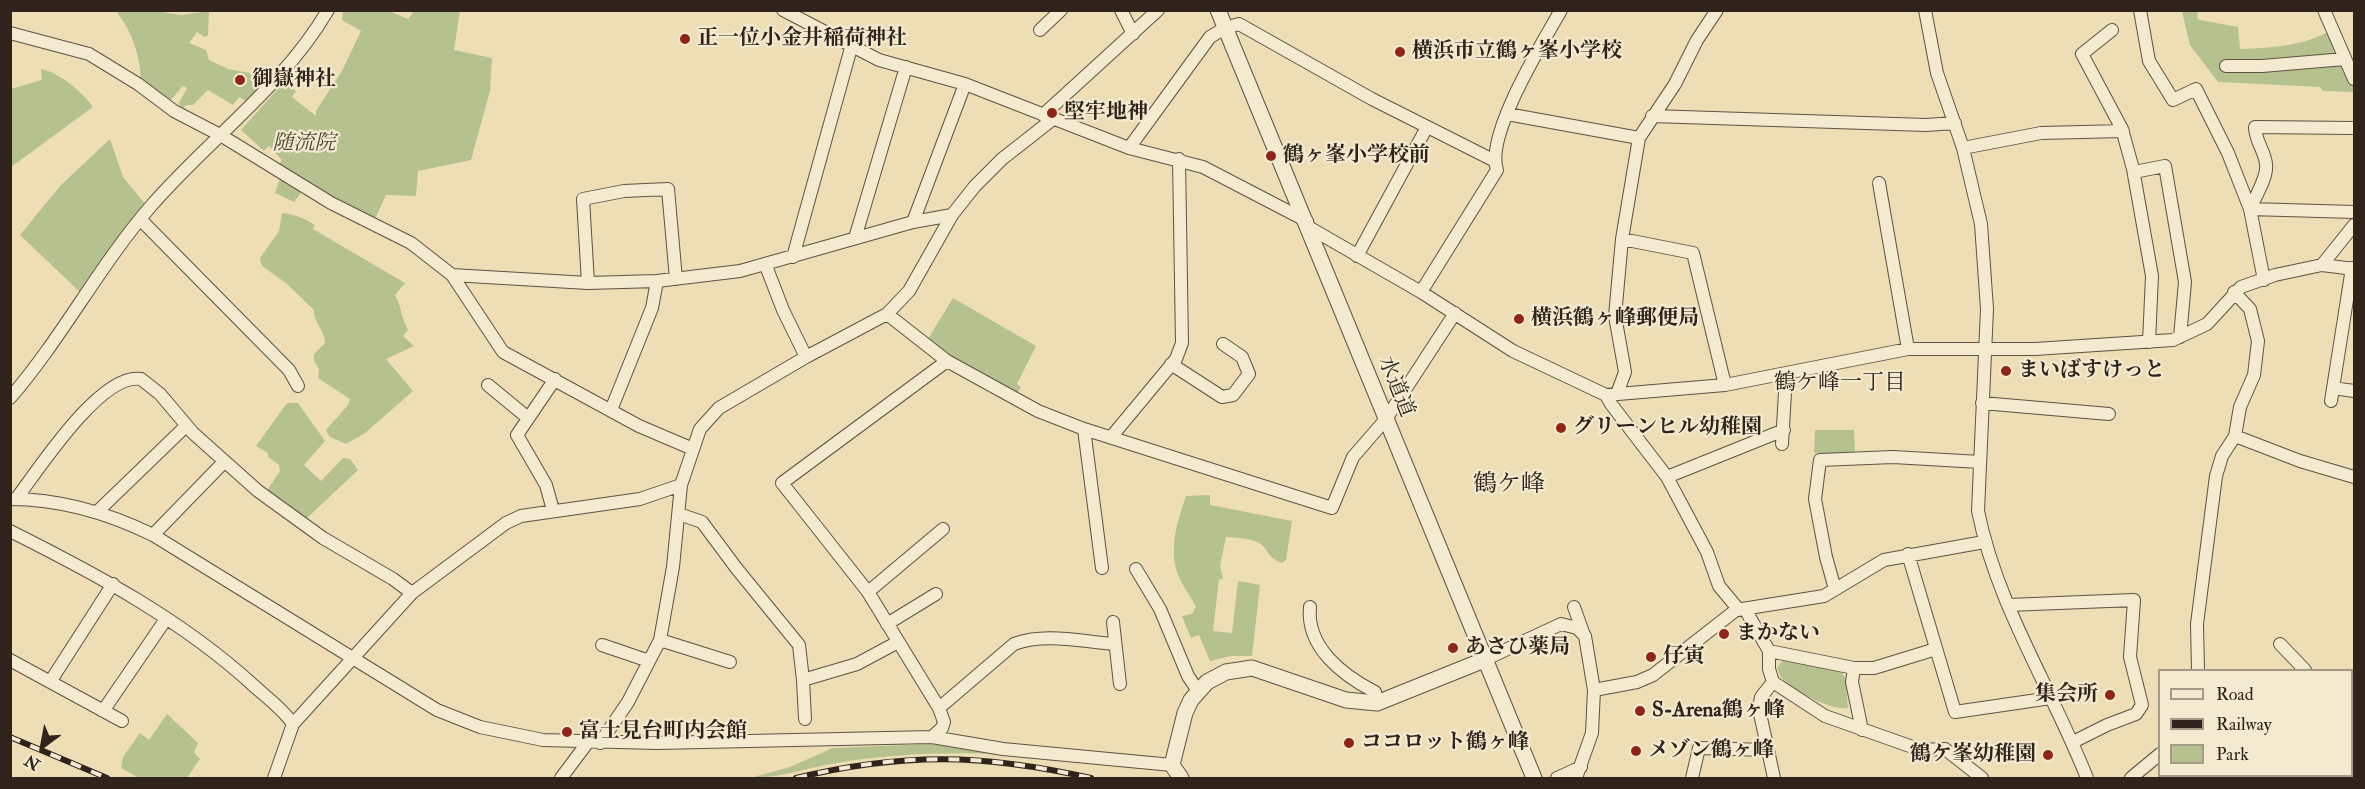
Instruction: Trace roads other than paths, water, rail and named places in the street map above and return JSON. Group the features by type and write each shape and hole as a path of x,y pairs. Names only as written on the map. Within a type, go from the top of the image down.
{"street":[{"path":"10,399 140,219 188,167 222,136 282,73 317,29 328,10"},
{"path":"783,10 851,48 879,60 964,84 1129,148 1203,167 1308,225 1421,292 1513,351 1612,394 1725,385 1786,375 1908,349 2035,349 2173,340 2207,324 2241,286 2322,265 2353,269 2332,394 2355,391"},
{"path":"1040,30 1061,10"},
{"path":"1121,10 1133,34"},
{"path":"561,778 627,702 660,640 679,514 681,485 700,429 719,408 806,357 887,314 909,291 952,215 1002,159 1158,10"},
{"name":"水道道","path":"1218,10 1534,778"},
{"path":"1421,292 1497,170 1493,160 1499,129 1561,10"},
{"path":"1717,10 1697,40 1675,84 1639,138 1622,239 1615,316 1625,372 1612,394 1611,404 1667,477 1707,552 1719,586 1742,609 1769,651 1769,669 1773,682 1825,716 1921,750 1945,749 1982,778"},
{"path":"1925,10 1937,73 1963,148 1981,224 1986,309 1978,511 1984,542 2008,605 2073,742 2086,778"},
{"path":"2140,10 2149,61 2173,100 2196,88 2228,153 2250,209 2264,280"},
{"path":"2324,10 2355,79"},
{"path":"1129,148 1210,37 1225,28 1239,24 1427,128 1493,160"},
{"path":"2112,30 2082,54 2123,131 2134,172 2152,276 2148,342"},
{"path":"10,33 89,54 138,84 174,111 222,136 331,203 411,243 452,275 503,352 639,426 693,449"},
{"path":"794,257 851,48"},
{"path":"2226,66 2262,66 2345,59"},
{"path":"855,238 906,67"},
{"path":"913,222 964,84"},
{"path":"1507,114 1639,138"},
{"path":"1652,116 1926,125 1955,123"},
{"path":"2250,209 2266,172 2266,163 2254,127 2355,128"},
{"path":"1357,255 1427,128"},
{"path":"1963,148 2041,133 2123,131"},
{"path":"1112,436 1171,364 1182,343 1179,159"},
{"path":"2134,172 2164,166 2185,282 2180,337"},
{"path":"1879,183 1908,349"},
{"path":"588,283 584,199 624,191 668,189 676,279"},
{"path":"2250,209 2355,212"},
{"path":"452,275 588,283 676,279 766,266 913,222 952,215"},
{"path":"140,219 289,370 298,386"},
{"path":"2322,265 2355,225"},
{"path":"1622,239 1693,253 1725,385"},
{"path":"766,266 783,310 806,357"},
{"path":"611,410 652,308 657,280"},
{"path":"2198,669 2197,624 2216,476 2222,456 2235,436 2241,406 2254,375 2259,341 2250,309 2234,292"},
{"path":"887,314 946,361 1038,411 1152,452 1332,508 1353,457 1386,419 1455,314"},
{"path":"1171,364 1222,397 1233,395 1249,374 1242,357 1223,344"},
{"path":"932,737 942,728 944,722 939,708 868,592 782,483 946,361"},
{"path":"1782,444 1786,375"},
{"path":"13,499 86,411 111,388 126,380 141,379 160,394 186,426 223,463 323,538 393,579 412,593"},
{"path":"553,510 546,485 517,435 555,379"},
{"path":"488,385 528,418"},
{"path":"1982,403 2109,414"},
{"path":"97,512 186,426"},
{"path":"1084,429 1102,568"},
{"path":"1667,477 1784,430"},
{"path":"2235,436 2300,461 2355,477"},
{"path":"1835,589 1826,557 1815,499 1820,460 1893,457 1980,462"},
{"path":"153,535 223,463"},
{"path":"274,778 293,723 412,593 506,524 521,516 553,510 640,499 681,485"},
{"path":"13,499 69,504 97,512 153,535 436,710 480,727 543,740 594,742 806,736 932,737 1003,749 1172,765"},
{"path":"679,514 690,515 702,522 736,569 799,645 805,719"},
{"path":"868,592 943,529"},
{"path":"10,531 61,554 113,584 166,619 226,660 293,723"},
{"path":"1594,690 1637,682 1653,675 1742,609 1824,596 1884,560 1984,542"},
{"path":"1908,554 1954,712 2051,698"},
{"path":"1136,569 1160,609 1188,676 1198,691"},
{"path":"50,682 113,584"},
{"path":"887,624 936,594"},
{"path":"2008,605 2134,600 2130,657 2142,705 2136,714 2106,724 2073,742"},
{"path":"1310,607 1311,634 1338,668 1356,683 1375,692 1377,703"},
{"path":"1557,778 1578,773 1592,733 1594,690 1585,636 1574,607"},
{"path":"103,711 166,619"},
{"path":"1113,622 1120,684"},
{"path":"1181,778 1172,765 1185,712 1198,691 1226,672 1252,668 1346,700 1377,703 1484,660 1561,624 1577,628 1585,636"},
{"path":"939,708 1014,644 1039,639 1115,644"},
{"path":"660,640 730,662"},
{"path":"803,680 857,664 898,642"},
{"path":"2280,644 2305,669"},
{"path":"602,645 649,661"},
{"path":"1769,651 1854,668 1874,668 1936,649"},
{"path":"10,660 122,721"},
{"path":"1854,668 1852,682 1862,730"},
{"path":"1773,682 1761,697 1759,710 1774,778"},
{"path":"1692,778 1700,748 1766,750"},
{"path":"2132,778 2158,756"}],"railway":[{"path":"10,737 107,778"},
{"path":"796,778 872,764 943,759 1015,764 1091,778"}],"place":[{"name":"正一位小金井稲荷神社","path":"685,39"},
{"name":"横浜市立鶴ヶ峯小学校","path":"1400,52"},
{"name":"御嶽神社","path":"240,80"},
{"name":"堅牢地神","path":"1052,113"},
{"name":"鶴ヶ峯小学校前","path":"1271,156"},
{"name":"横浜鶴ヶ峰郵便局","path":"1519,319"},
{"name":"まいばすけっと","path":"2006,371"},
{"name":"グリーンヒル幼稚園","path":"1561,428"},
{"name":"まかない","path":"1724,634"},
{"name":"あさひ薬局","path":"1453,648"},
{"name":"仔寅","path":"1651,657"},
{"name":"集会所","path":"2110,695"},
{"name":"S-Arena鶴ヶ峰","path":"1640,711"},
{"name":"富士見台町内会館","path":"567,732"},
{"name":"ココロット鶴ヶ峰","path":"1349,743"},
{"name":"メゾン鶴ヶ峰","path":"1636,751"},
{"name":"鶴ケ峯幼稚園","path":"2048,755"}],"district":[{"name":"鶴ケ峰一丁目","path":"1840,384"},
{"name":"鶴ケ峰","path":"1509,486"}],"park label":[{"name":"随流院","path":"304,144"}]}
